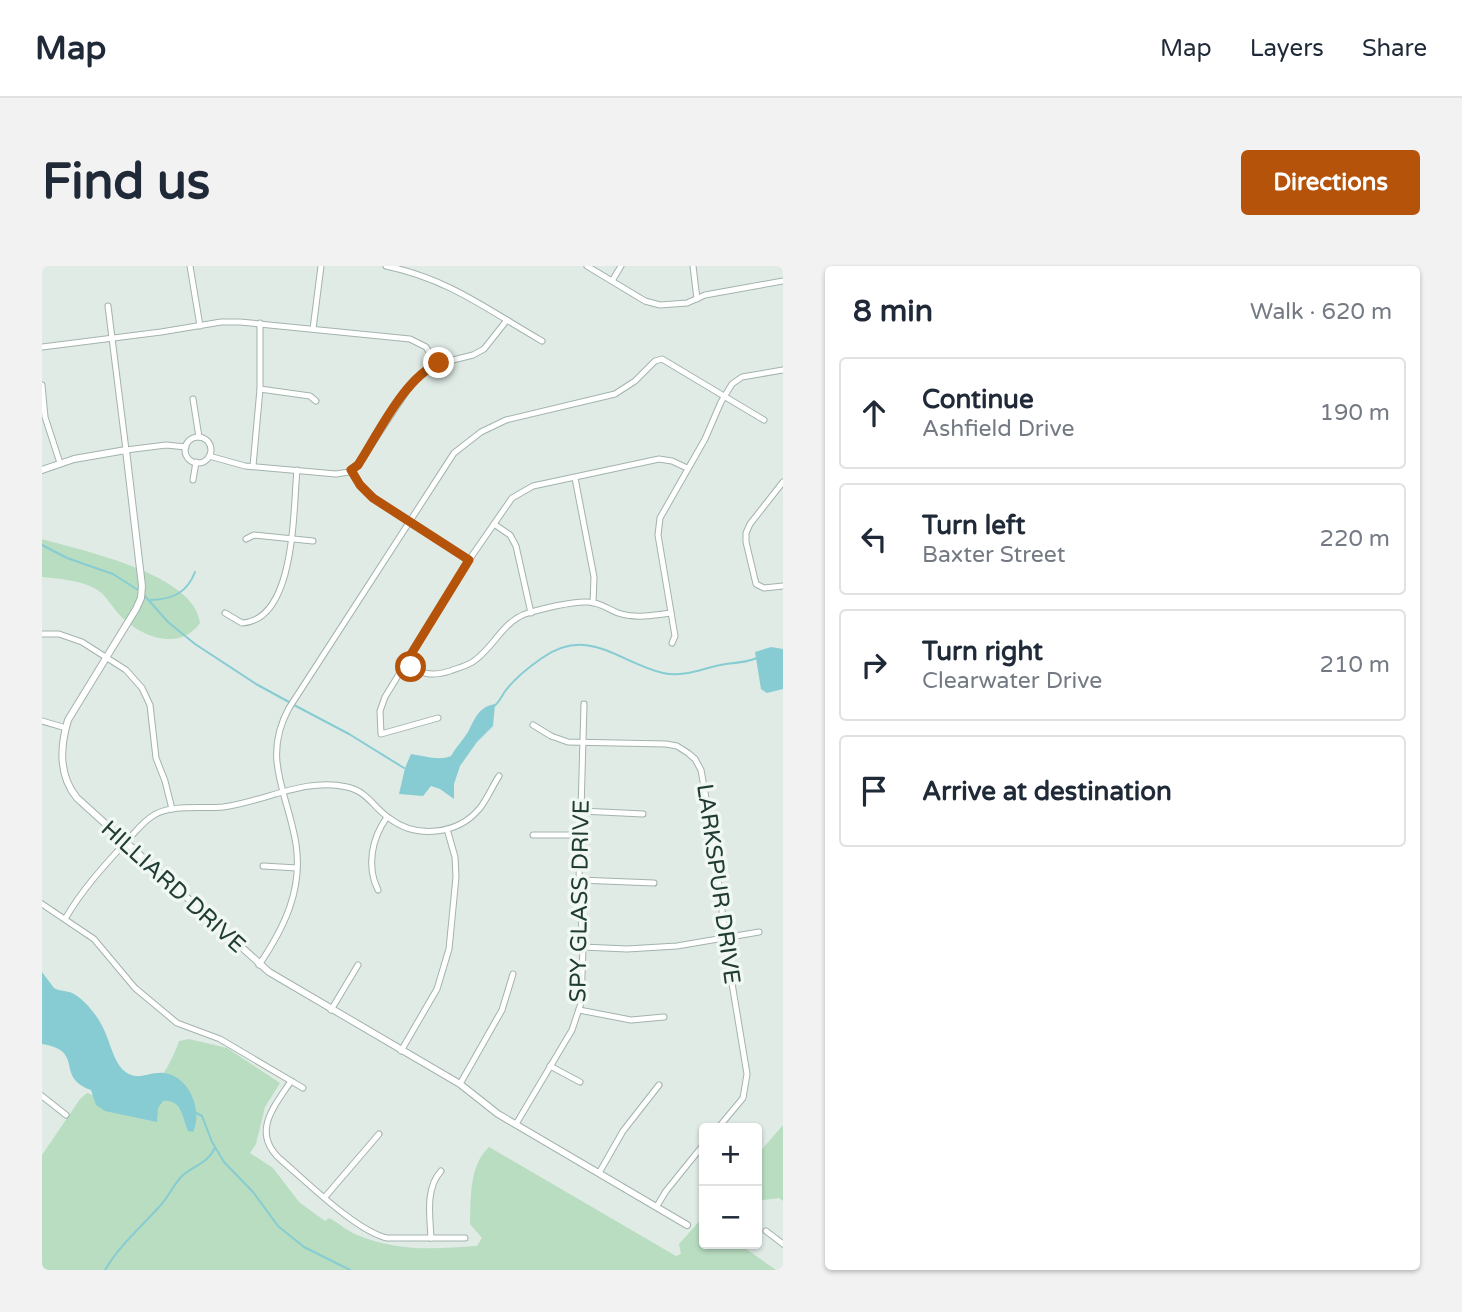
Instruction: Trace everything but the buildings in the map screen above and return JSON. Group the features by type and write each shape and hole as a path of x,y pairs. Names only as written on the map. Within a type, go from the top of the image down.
{"street":[{"path":"190,266 200,326"},
{"path":"313,329 321,266"},
{"path":"386,266 439,281 542,341"},
{"path":"587,266 645,301 660,305 687,303 783,281"},
{"path":"612,281 621,266"},
{"path":"693,266 697,299"},
{"name":"HILLIARD DRIVE","path":"108,306 142,592 136,609 68,720 62,757 69,788 82,805 259,965 460,1084 492,1110 687,1225"},
{"path":"209,456 253,466 340,474 351,470 358,465 408,387 420,373 436,364 473,355 484,349 507,320"},
{"path":"42,347 227,322 260,323 410,339 426,347 436,364"},
{"path":"253,466 260,389 260,323"},
{"path":"259,965 287,918 295,891 296,843 282,792 276,752 278,733 284,716 450,457 481,432 506,420 614,394 635,381 655,361 662,359 764,421"},
{"path":"672,643 675,636 658,535 662,512 705,439 732,384 739,378 783,370"},
{"path":"42,385 45,417 60,463"},
{"path":"260,389 310,396 316,401"},
{"path":"193,399 199,437"},
{"path":"199,437 210,443 209,456 204,461 196,462 188,458 186,447 191,439 199,437"},
{"path":"42,470 90,455 166,445 186,447"},
{"path":"438,719 380,734 381,705 469,560 508,503 533,486 659,460 671,461 687,468"},
{"path":"193,480 196,462"},
{"path":"225,613 242,623 257,620 264,615 285,581 297,470"},
{"path":"351,470 366,492 469,560"},
{"path":"575,478 594,577 593,603"},
{"path":"783,482 750,524 746,536 756,584 764,588 783,586"},
{"path":"494,524 510,535 516,546 531,613"},
{"path":"246,539 254,535 313,541"},
{"path":"405,664 428,675 438,675 466,666 481,656 509,624 531,613 578,603 593,603 635,617 671,612"},
{"path":"42,634 59,634 76,639 133,676 147,696 152,714 156,758 172,809"},
{"name":"SPY GLASS DRIVE","path":"516,1124 572,1030 579,1010 583,947 579,880 584,704"},
{"path":"42,720 66,728"},
{"name":"LARKSPUR DRIVE","path":"533,725 559,740 677,746 695,759 701,770 747,1080 740,1103 722,1123"},
{"path":"65,919 89,881 157,813 172,809 224,806 312,786 352,788 363,793 387,817 399,824 428,832 447,829 474,814 499,776"},
{"path":"581,811 643,814"},
{"path":"378,890 372,874 373,846 387,817"},
{"path":"401,1051 437,989 449,949 456,877 455,857 447,829"},
{"path":"533,835 580,835"},
{"path":"263,866 297,869"},
{"path":"579,880 654,883"},
{"path":"42,904 94,939 135,988 177,1023 220,1039 303,1088"},
{"path":"583,947 661,947 759,932"},
{"path":"331,1010 358,965"},
{"path":"460,1084 502,1010 513,974"},
{"path":"579,1010 631,1020 664,1017"},
{"path":"550,1066 580,1082"},
{"path":"291,1081 267,1122 266,1141 271,1150 325,1197 377,1236 465,1238"},
{"path":"599,1173 623,1131 659,1085"},
{"path":"42,1096 66,1115"},
{"path":"325,1197 379,1134"},
{"path":"657,1206 673,1180 699,1150"},
{"path":"431,1238 429,1202 434,1181 441,1171"},
{"path":"766,1231 783,1244"}],"green space":[{"path":"42,539 109,558 159,578 179,591 193,606 200,623 191,632 170,639 158,638 135,628 93,587 42,577"},
{"path":"189,1039 227,1048 280,1083 265,1107 256,1144 250,1153 273,1168 299,1202 325,1221 329,1218 357,1235 402,1247 477,1246 482,1238 470,1224 472,1183 478,1163 489,1147 676,1256 681,1254 679,1244 699,1222 699,1249 746,1249 776,1270 42,1270 42,1155 80,1099 87,1093 132,1109 160,1078 179,1041"},
{"path":"783,1125 783,1201 779,1198 762,1200 762,1149"}],"water":[{"path":"771,647 783,649 783,689 767,693 761,689 755,652"},
{"path":"495,704 493,726 477,742 460,766 454,784 454,799 431,786 423,796 399,794 411,754 436,758 451,756 478,714"},
{"path":"42,972 54,988 74,994 92,1011 103,1027 120,1066 128,1074 138,1076 164,1073 181,1081 195,1105 196,1124 193,1132 188,1131 178,1106 169,1101 163,1101 158,1108 157,1122 105,1111 96,1105 91,1090 80,1085 74,1078 63,1052 42,1044"}],"waterway":[{"path":"42,545 67,558 113,574 138,590"},
{"path":"151,600 178,594 188,585 195,572"},
{"path":"143,594 168,622 195,644 289,702"},
{"path":"494,706 514,681 532,665 559,649 575,645 604,649 647,668 671,674 757,658"},
{"path":"294,705 349,734 404,768"},
{"path":"196,1113 202,1116 212,1142 224,1162 253,1192 278,1226 304,1247 350,1270"},
{"path":"105,1270 179,1180 208,1158 215,1148"}],"route":[{"path":"411,667 405,664 469,560 373,498 360,485 351,470 358,465 408,387 428,368 439,363"}]}
